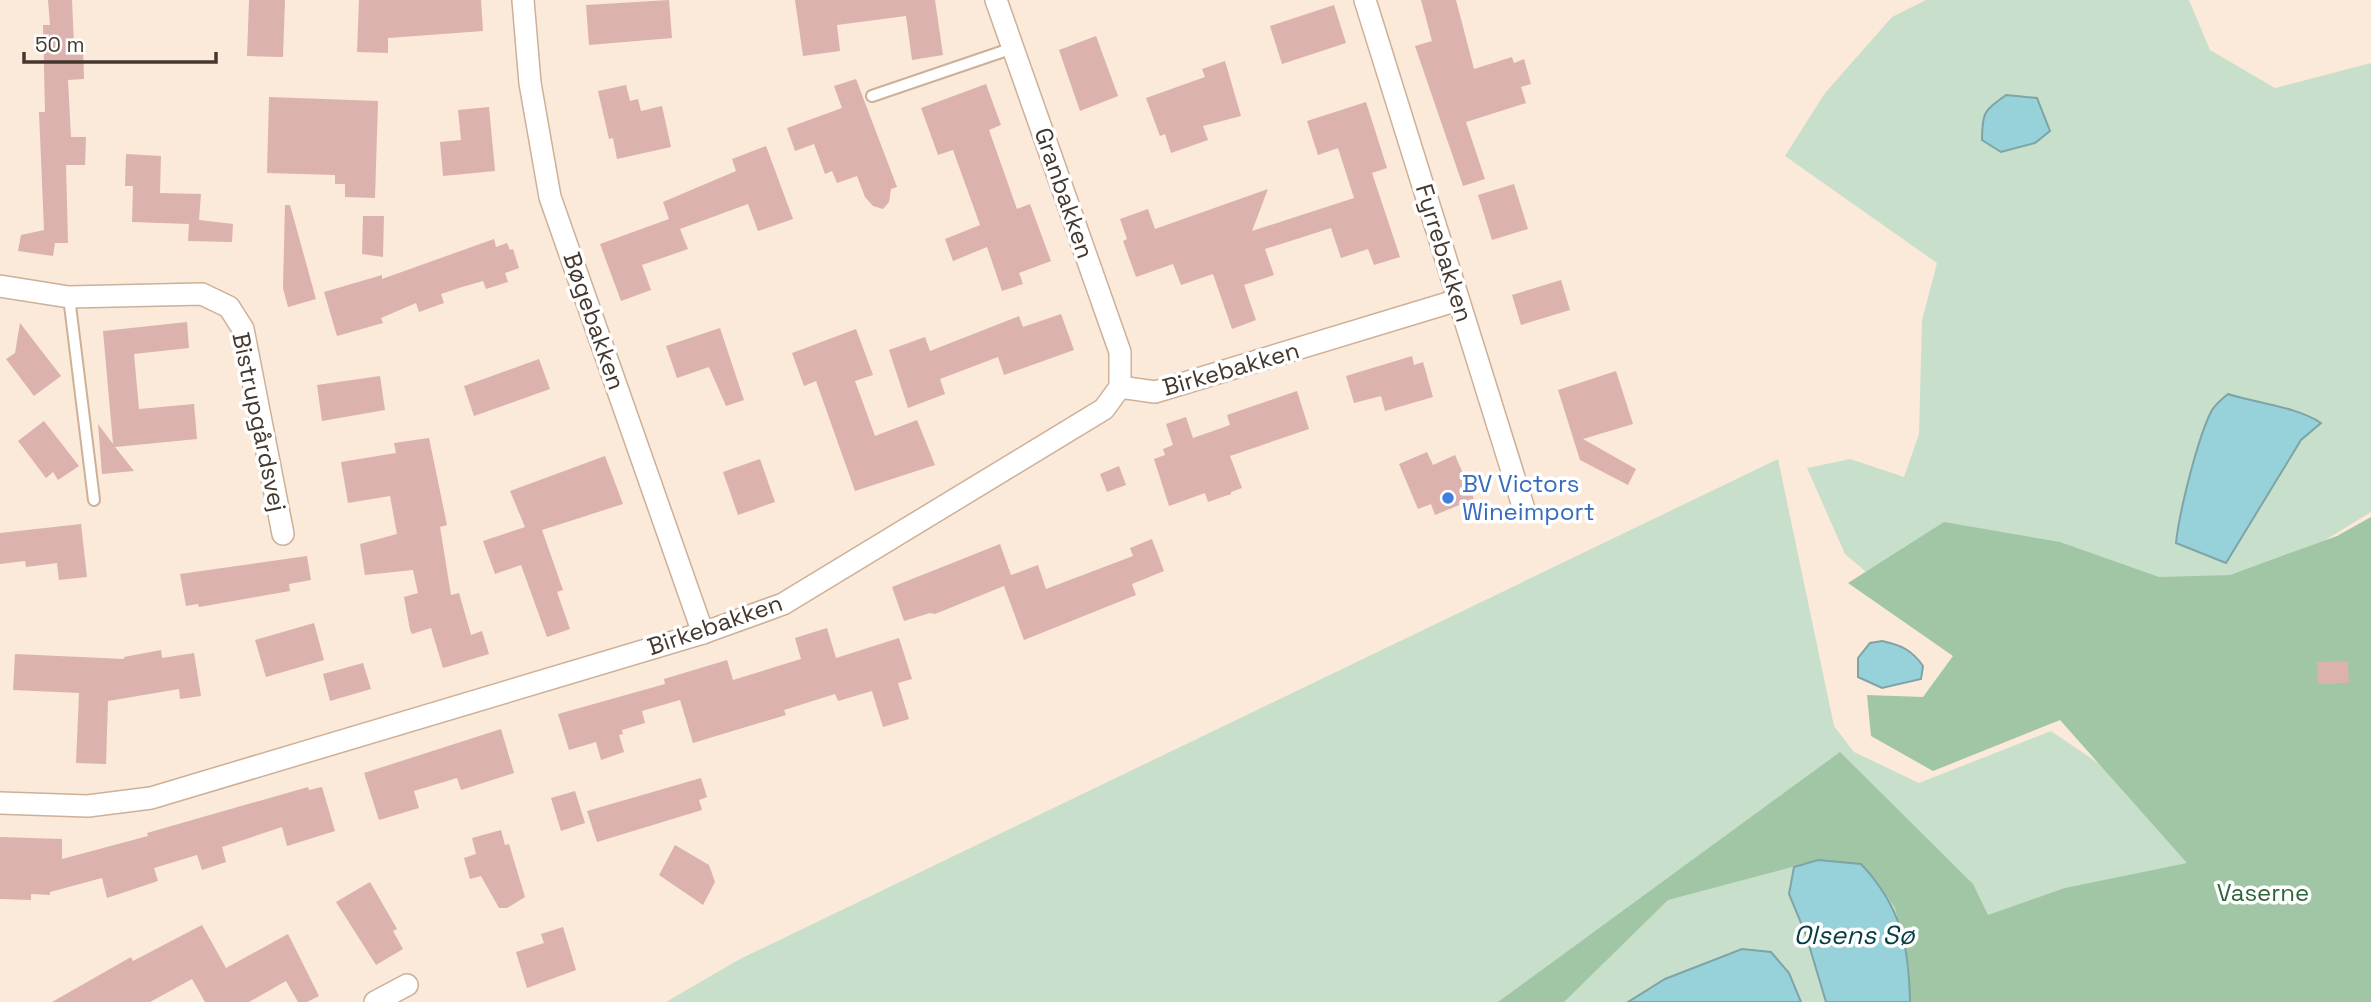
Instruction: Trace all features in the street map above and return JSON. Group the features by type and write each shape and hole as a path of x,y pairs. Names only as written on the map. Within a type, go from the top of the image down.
{"street":[{"name":"Bøgebakken","path":"523,0 530,83 550,197 704,633"},
{"name":"Granbakken","path":"996,0 1120,352 1120,387"},
{"name":"Fyrrebakken","path":"1365,0 1523,506"},
{"name":"Bistrupgårdsvej","path":"0,286 69,297 202,293 229,307 243,330 283,534"},
{"name":"Birkebakken","path":"0,803 88,806 151,798 704,633 783,604 1104,409 1120,387 1154,392 1458,300"},
{"path":"375,1002 407,985"}],"lane":[{"path":"872,96 1013,48"},
{"path":"69,297 94,500"}],"green space":[{"path":"1926,0 2189,0 2210,50 2275,88 2371,63 2371,512 2164,639 1939,634 1845,554 1807,468 1850,459 1904,477 1919,434 1922,320 1937,263 1785,156 1825,93 1892,17","holes":["2228,394 2321,423 2301,440 2238,545 2176,543 2182,504 2193,466"]},
{"path":"1778,459 1834,726 1854,752 1919,783 2051,731 2163,807 2371,1002 666,1002 740,959"},
{"name":"Vaserne","path":"2371,517 2371,1002 1910,1002 1909,967 1895,908 1877,881 1818,860 1668,900 1564,1002 1498,1002 1840,752 1973,884 1988,915 2065,888 2187,863 2060,720 1933,771 1871,736 1867,695 1923,697 1953,656 1848,583 1944,522 2060,542 2159,577 2230,575 2337,536"}],"water":[{"path":"2006,95 2037,98 2050,131 2035,143 2001,152 1982,140 1983,123 1989,109"},
{"path":"2228,394 2289,409 2321,423 2301,440 2226,563 2176,543 2185,495 2201,438 2212,410"},
{"path":"1882,641 1900,646 1915,656 1923,666 1921,679 1882,688 1858,677 1858,658 1870,643"},
{"name":"Olsens Sø","path":"1818,860 1861,864 1885,895 1894,911 1905,945 1910,1002 1826,1002 1806,935 1789,894 1794,867"},
{"name":"Olsens Sø","path":"1742,949 1771,952 1789,973 1801,1002 1628,1002 1665,979"}],"building":[{"path":"48,0 72,0 74,46 83,46 84,79 68,80 71,137 86,137 85,165 66,165 68,243 55,243 53,256 18,251 21,235 44,230 39,112 45,112 43,25 50,25"},
{"path":"249,0 285,0 283,57 247,56"},
{"path":"359,0 481,0 483,31 388,38 388,53 357,52"},
{"path":"669,0 672,38 589,45 586,5"},
{"path":"795,0 935,0 943,55 912,60 906,16 837,25 840,51 803,56"},
{"path":"1421,0 1456,0 1474,69 1512,57 1514,63 1524,59 1531,84 1521,87 1526,103 1466,122 1485,179 1463,186 1415,46 1432,41"},
{"path":"1334,5 1346,43 1282,64 1270,26"},
{"path":"1096,36 1118,96 1080,111 1059,50"},
{"path":"1225,61 1241,116 1203,126 1208,140 1171,153 1165,134 1160,136 1146,98 1205,77 1202,69"},
{"path":"856,79 897,187 891,189 889,202 883,209 873,206 865,197 857,176 837,183 832,171 825,174 814,144 795,151 787,128 842,108 834,86"},
{"path":"986,84 1001,125 989,130 1017,209 1030,204 1051,261 1019,273 1023,284 1002,291 987,247 953,261 945,239 980,225 953,150 938,155 921,108"},
{"path":"626,85 630,101 638,99 641,111 662,106 671,147 617,159 613,138 609,139 598,91"},
{"path":"269,97 378,101 375,198 345,197 345,184 335,184 335,175 267,173"},
{"path":"1366,102 1387,168 1372,173 1400,257 1374,265 1368,249 1341,258 1331,228 1265,249 1274,275 1244,285 1256,320 1232,329 1213,274 1181,285 1173,264 1136,277 1123,241 1127,239 1120,219 1148,209 1155,229 1268,189 1252,231 1354,198 1338,148 1318,155 1307,121"},
{"path":"489,107 495,171 443,176 440,142 461,140 458,110"},
{"path":"766,146 793,219 758,231 748,204 680,229 688,249 642,265 651,290 621,301 600,244 669,219 663,202 736,171 732,159"},
{"path":"126,154 161,156 160,193 201,194 199,220 233,224 232,242 188,241 189,224 132,222 133,186 125,186"},
{"path":"1514,184 1528,229 1492,240 1478,195"},
{"path":"285,205 290,205 316,299 288,307 283,288"},
{"path":"363,216 384,216 383,257 362,254"},
{"path":"494,239 496,247 507,243 510,250 513,249 519,268 505,273 508,282 486,289 483,281 462,287 441,294 444,303 419,312 416,303 381,318 383,323 337,336 324,292 382,275 382,279"},
{"path":"1561,280 1570,310 1521,325 1512,295"},
{"path":"1061,314 1074,350 1004,375 998,357 940,379 945,394 908,408 889,350 925,337 930,351 1019,316 1023,327"},
{"path":"187,322 189,348 134,354 139,409 194,404 197,439 115,447 134,471 102,474 98,424 113,444 103,331"},
{"path":"20,323 61,376 34,396 6,359 15,353"},
{"path":"720,328 744,400 726,406 709,367 677,378 666,346"},
{"path":"856,329 873,375 855,381 875,436 917,420 935,465 855,491 816,381 804,386 792,353"},
{"path":"1412,356 1414,365 1423,362 1433,397 1385,411 1381,396 1354,403 1346,376"},
{"path":"539,359 550,389 474,416 464,386"},
{"path":"1616,371 1633,424 1583,439 1636,469 1628,485 1580,460 1558,390"},
{"path":"380,376 385,410 322,421 317,385"},
{"path":"1297,391 1309,429 1230,456 1242,488 1208,502 1205,493 1169,506 1154,459 1165,455 1163,449 1173,445 1166,424 1186,417 1193,438 1230,425 1227,415"},
{"path":"44,421 79,466 58,480 53,472 46,478 18,441"},
{"path":"429,438 447,525 440,527 451,595 459,593 471,635 482,631 489,654 443,668 431,628 412,634 410,630 404,597 418,593 413,570 365,575 360,544 397,534 390,496 348,503 341,462 396,453 394,443"},
{"path":"1427,452 1433,465 1455,455 1474,499 1435,515 1431,504 1418,509 1399,464"},
{"path":"605,456 623,504 542,530 563,590 557,592 570,629 547,637 521,565 495,574 483,541 525,527 510,491"},
{"path":"760,459 775,502 738,515 723,472"},
{"path":"1119,466 1126,485 1107,492 1100,474"},
{"path":"81,524 87,577 59,580 57,563 26,567 25,561 0,564 0,533"},
{"path":"1152,539 1164,571 1132,584 1136,595 1024,640 1004,586 935,614 904,621 892,587 1000,544 1011,575 1038,565 1046,589 1133,556 1130,548"},
{"path":"307,556 311,580 289,584 290,591 199,607 198,604 186,606 180,574"},
{"path":"314,623 324,660 266,677 255,640"},
{"path":"827,628 836,658 899,638 912,679 898,683 909,719 883,727 872,691 838,701 835,694 784,710 786,715 693,743 680,700 642,711 645,723 622,730 623,734 619,735 624,752 601,760 596,742 569,750 558,714 665,684 664,679 727,660 733,680 801,659 795,638"},
{"path":"161,650 162,658 194,653 201,696 180,699 179,689 108,701 106,764 76,763 79,693 13,690 15,654 124,659"},
{"path":"2348,661 2349,683 2318,684 2317,662"},
{"path":"363,663 371,689 330,701 323,674"},
{"path":"501,729 514,773 461,790 457,778 414,791 419,808 379,820 364,773"},
{"path":"701,778 707,797 699,800 702,810 597,842 587,811"},
{"path":"308,787 309,790 322,787 335,831 287,846 282,827 222,847 226,862 202,870 197,855 154,868 158,881 107,898 102,878 50,892 50,895 31,894 31,900 0,899 0,837 62,839 62,859"},
{"path":"575,791 585,823 561,831 551,798"},
{"path":"501,830 505,845 509,844 525,897 507,908 499,908 481,876 470,879 464,858 476,854 472,838"},
{"path":"675,845 709,865 715,882 703,905 659,875"},
{"path":"370,882 397,929 393,931 403,949 376,965 336,902"},
{"path":"202,925 226,968 288,934 319,996 307,1002 298,1002 286,981 249,1002 205,1002 192,979 150,1002 52,1002 131,957 133,961"},
{"path":"563,927 576,970 527,988 516,952 544,943 541,934"}],"place":[{"name":"BV Victors Wineimport","path":"1448,498"}]}
